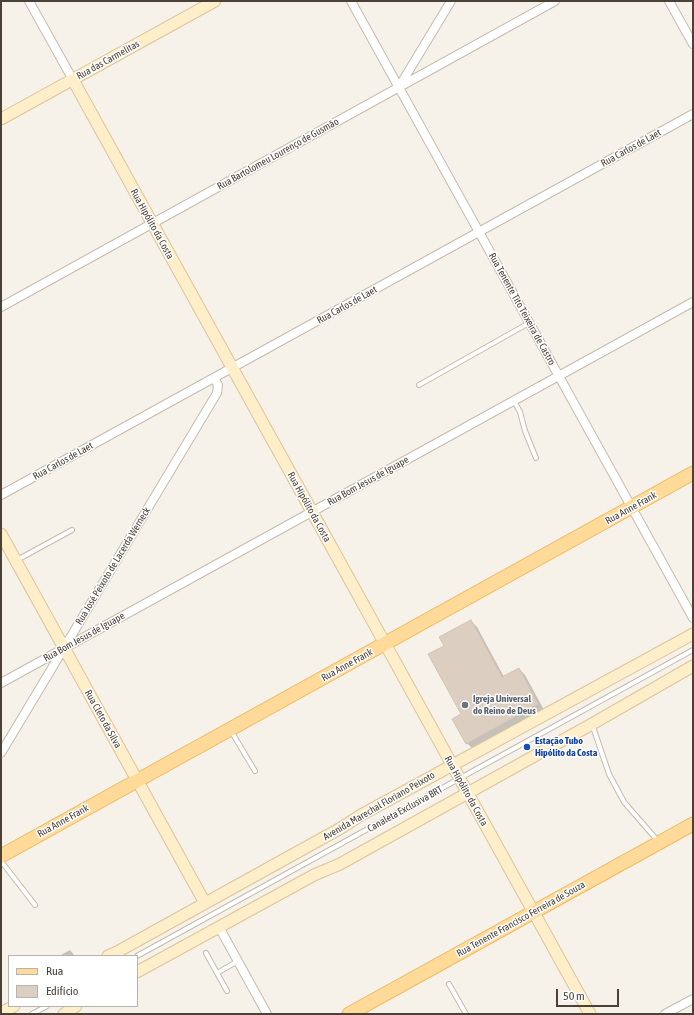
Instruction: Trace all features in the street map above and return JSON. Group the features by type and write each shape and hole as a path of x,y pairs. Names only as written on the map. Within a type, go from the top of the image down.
{"main road":[{"name":"Rua Anne Frank","path":"1,856 693,473"},
{"name":"Rua Tenente Francisco Ferreira de Souza","path":"349,1014 693,824"}],"street":[{"name":"Rua Hipólito da Costa","path":"29,1 590,1014"},
{"name":"Rua das Carmelitas","path":"1,119 215,1"},
{"name":"Rua Tenente Tito Teixeira de Castro","path":"351,1 693,618"},
{"path":"399,87 451,1"},
{"name":"Rua Bartolomeu Lourenço de Gusmão","path":"1,307 555,1"},
{"path":"669,1 693,44"},
{"name":"Rua Carlos de Laet","path":"1,495 693,114"},
{"name":"Rua Bom Jesus de Iguape","path":"1,683 693,302"},
{"name":"Rua José Peixoto de Lacerda Werneck","path":"1,752 217,393 218,384 214,378"},
{"name":"Rua Cleto da Silva","path":"1,534 205,903"},
{"name":"Avenida Marechal Floriano Peixoto","path":"110,955 341,828 361,814 693,634"},
{"path":"138,971 314,875 340,864 693,666"},
{"path":"219,928 267,1014"},
{"path":"665,1014 693,999"},
{"path":"1,1013 12,1007"},
{"path":"64,1014 74,1007"}],"lane":[{"path":"419,385 529,322"},
{"path":"514,401 522,418 525,431 536,458"},
{"path":"16,560 72,530"},
{"name":"Canaleta Exclusiva BRT","path":"138,955 693,650"},
{"path":"592,724 609,774 624,802 659,843"},
{"path":"230,729 255,771"},
{"path":"1,861 35,905"},
{"path":"206,953 226,991"},
{"path":"217,973 238,961"},
{"path":"449,984 466,1014"},
{"path":"32,1014 44,1007"}],"building":[{"path":"471,620 502,677 519,668 538,704 466,744 452,719 461,714 428,654 444,646 439,637"}],"place":[{"name":"Igreja Universal do Reino de Deus","path":"465,705"},
{"name":"Estação Tubo Hipólito da Costa","path":"527,747"}]}
